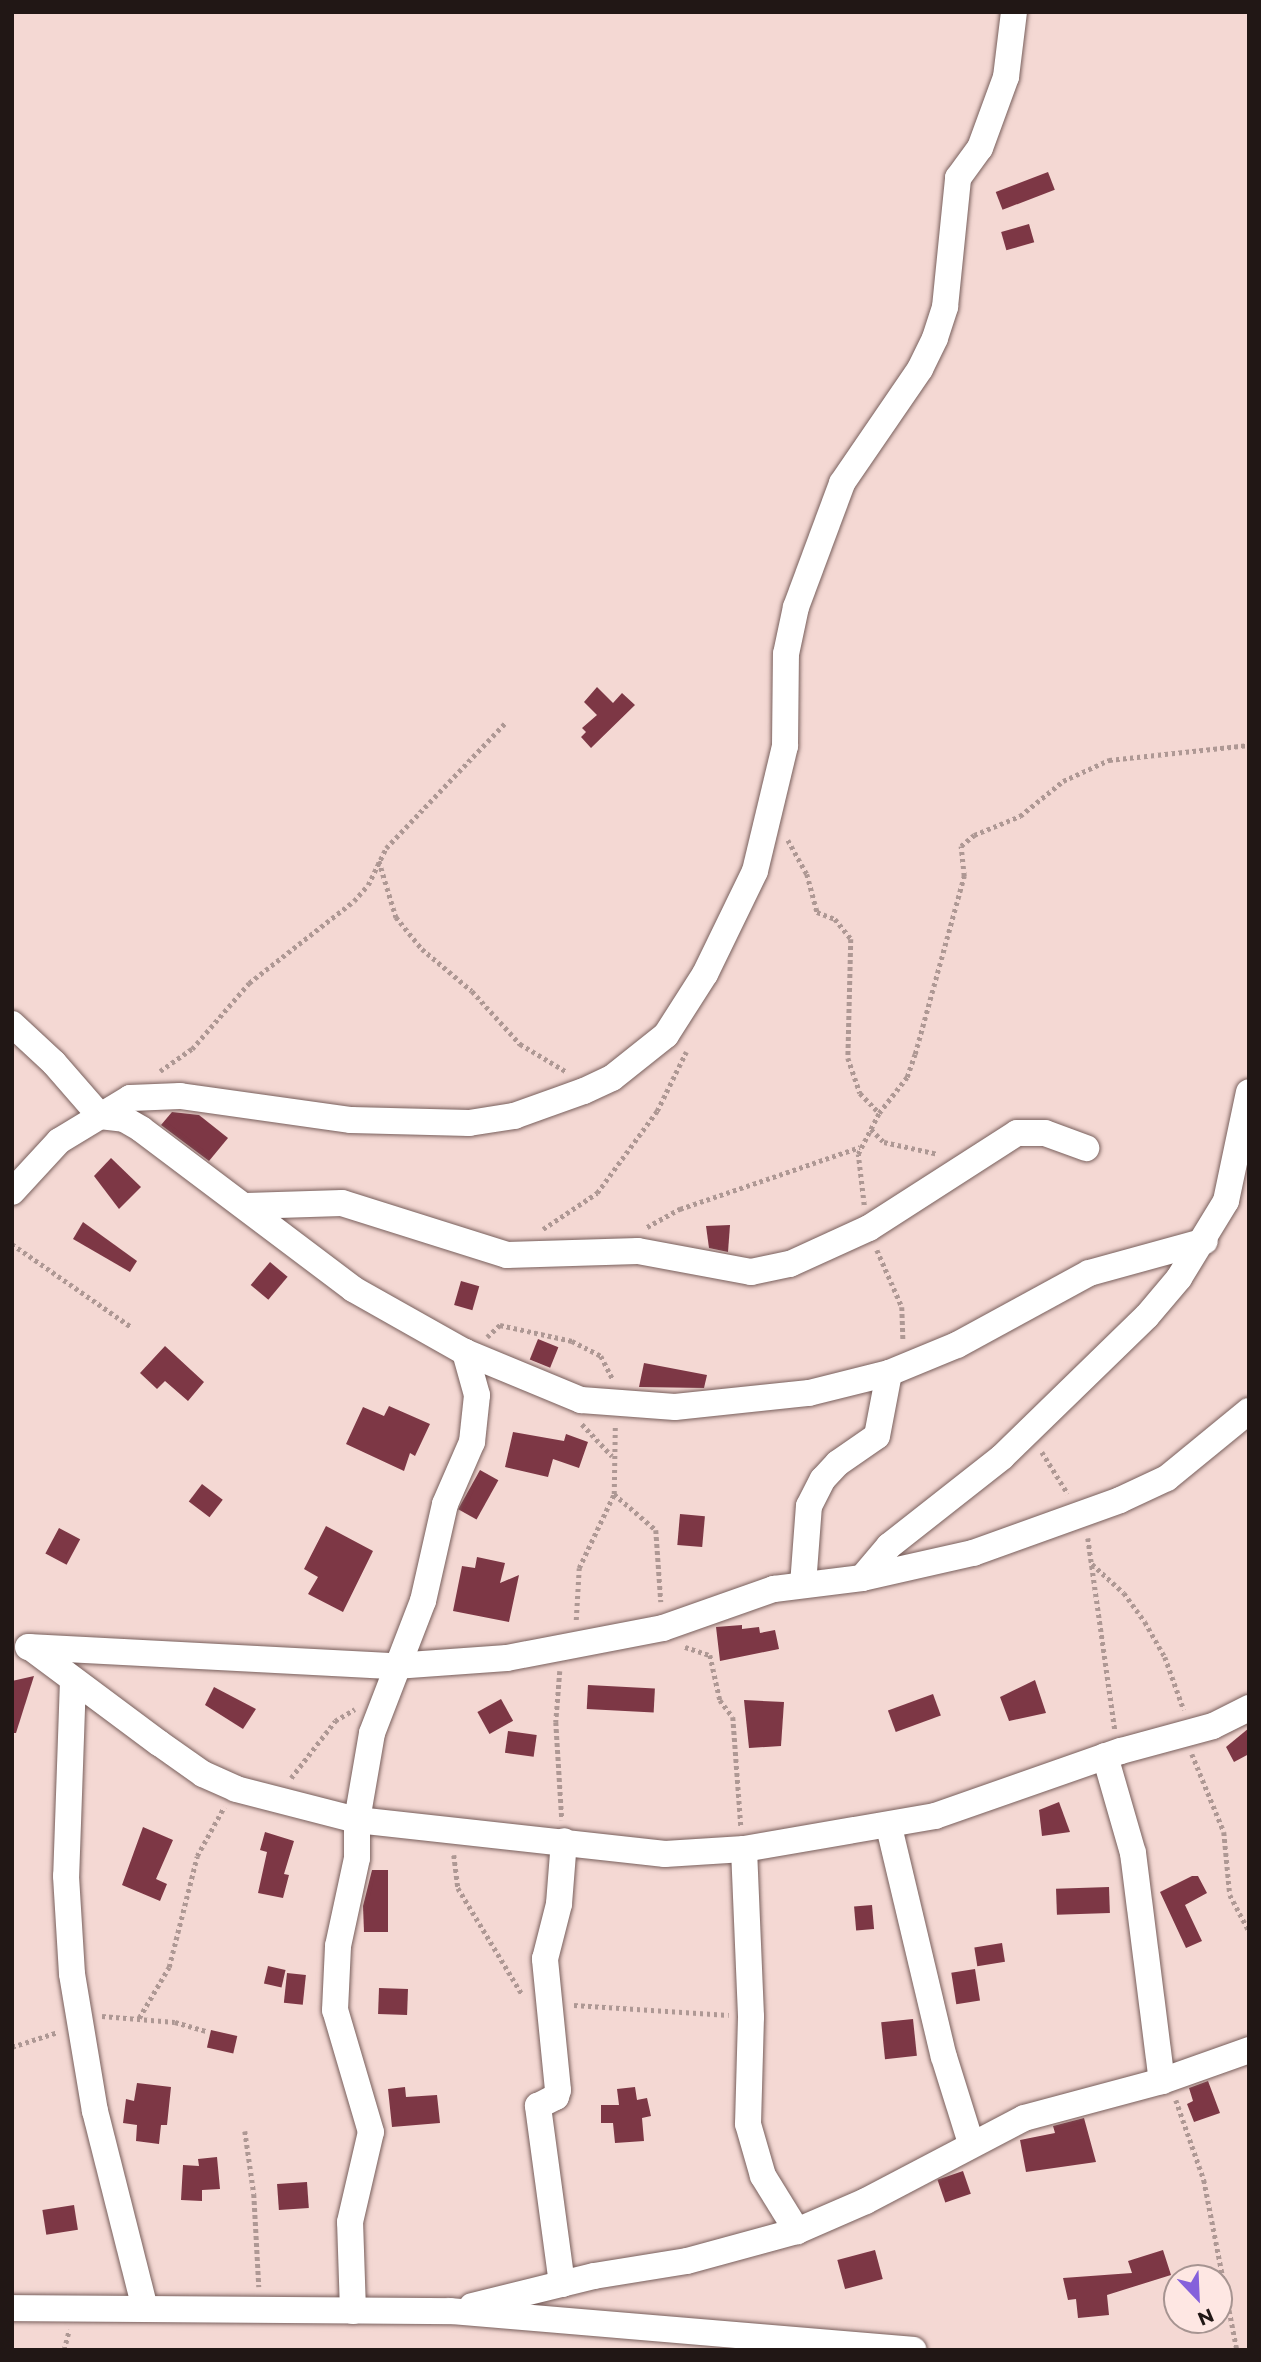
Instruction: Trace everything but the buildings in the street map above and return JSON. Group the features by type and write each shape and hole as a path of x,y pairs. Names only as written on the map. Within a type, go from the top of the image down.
{"street":[{"path":"12,1192 36,1160 98,1114 130,1098 169,1096 351,1120 469,1123 514,1116 597,1085 666,1035 686,1006 755,871 785,746 786,654 796,607 842,483 920,369 935,338 945,307 958,178 980,148 1006,77 1014,12"},
{"path":"12,1024 54,1063 98,1114 133,1123 353,1289 475,1356 547,1389 615,1405 675,1407 809,1393 889,1373 957,1345 1089,1273 1205,1241"},
{"path":"862,1578 889,1546 964,1490 1147,1316 1205,1241 1226,1201 1249,1092"},
{"path":"246,1206 342,1203 507,1255 638,1251 751,1272 790,1264 869,1228 1007,1138 1027,1131 1086,1148"},
{"path":"354,2311 350,2222 371,2132 340,2033 335,1977 357,1858 357,1820 380,1710 395,1666 423,1601 439,1526 472,1442 477,1395 475,1356"},
{"path":"803,1585 803,1545 809,1506 823,1479 838,1463 877,1436 889,1373"},
{"path":"21,1646 395,1666 449,1666 566,1647 663,1628 774,1589 862,1578 973,1553 1078,1516 1167,1478 1249,1411"},
{"path":"21,1646 73,1680 203,1774 236,1789 357,1820 665,1854 744,1849 889,1827 972,1804 1249,1708"},
{"path":"73,1680 66,1876 80,2022 94,2111 145,2308"},
{"path":"1113,1754 1142,1901 1162,2081"},
{"path":"889,1827 944,2057 971,2143"},
{"path":"562,2284 538,2106 556,2097 558,2090 545,1959 559,1904 564,1841"},
{"path":"744,1849 751,2017 748,2124 763,2176 797,2231"},
{"path":"450,2311 562,2284 687,2261 797,2231 866,2201 971,2143 1072,2102 1162,2081 1249,2050"},
{"path":"12,2308 450,2311 913,2350"}],"path":[{"path":"157,1073 192,1049 249,983 341,914 368,885 379,859 506,722"},
{"path":"889,1373 905,1332 905,1320 869,1228 857,1164 861,1146 870,1128 879,1112 907,1077 915,1054 964,876 959,851 967,840 1020,816 1063,781 1109,760 1249,745"},
{"path":"767,820 792,844 815,896 817,912 833,917 849,934 852,993 848,1058 858,1090 879,1112"},
{"path":"379,859 396,916 422,949 472,991 520,1044 597,1085"},
{"path":"507,1255 597,1193 657,1111 691,1040"},
{"path":"870,1128 879,1140 941,1155 963,1168"},
{"path":"638,1251 638,1238 659,1218 861,1146"},
{"path":"12,1244 130,1326"},
{"path":"475,1356 500,1325 572,1341 601,1356 613,1378 614,1494 579,1568 577,1616 566,1647 556,1722 564,1841"},
{"path":"1029,1430 1064,1485 1090,1543 1113,1754"},
{"path":"614,1494 656,1530 663,1628 670,1642 702,1651 714,1662 720,1700 734,1724 734,1778 744,1849"},
{"path":"1092,1564 1124,1593 1165,1657 1182,1742 1195,1760 1224,1832 1230,1895 1249,1930"},
{"path":"277,1800 335,1721 362,1706 380,1710"},
{"path":"139,2018 177,1946 197,1856 236,1789"},
{"path":"12,2047 105,2015 139,2018 206,2031"},
{"path":"1162,2081 1180,2107 1204,2180 1237,2350"},
{"path":"245,2131 254,2194 260,2308"}]}
